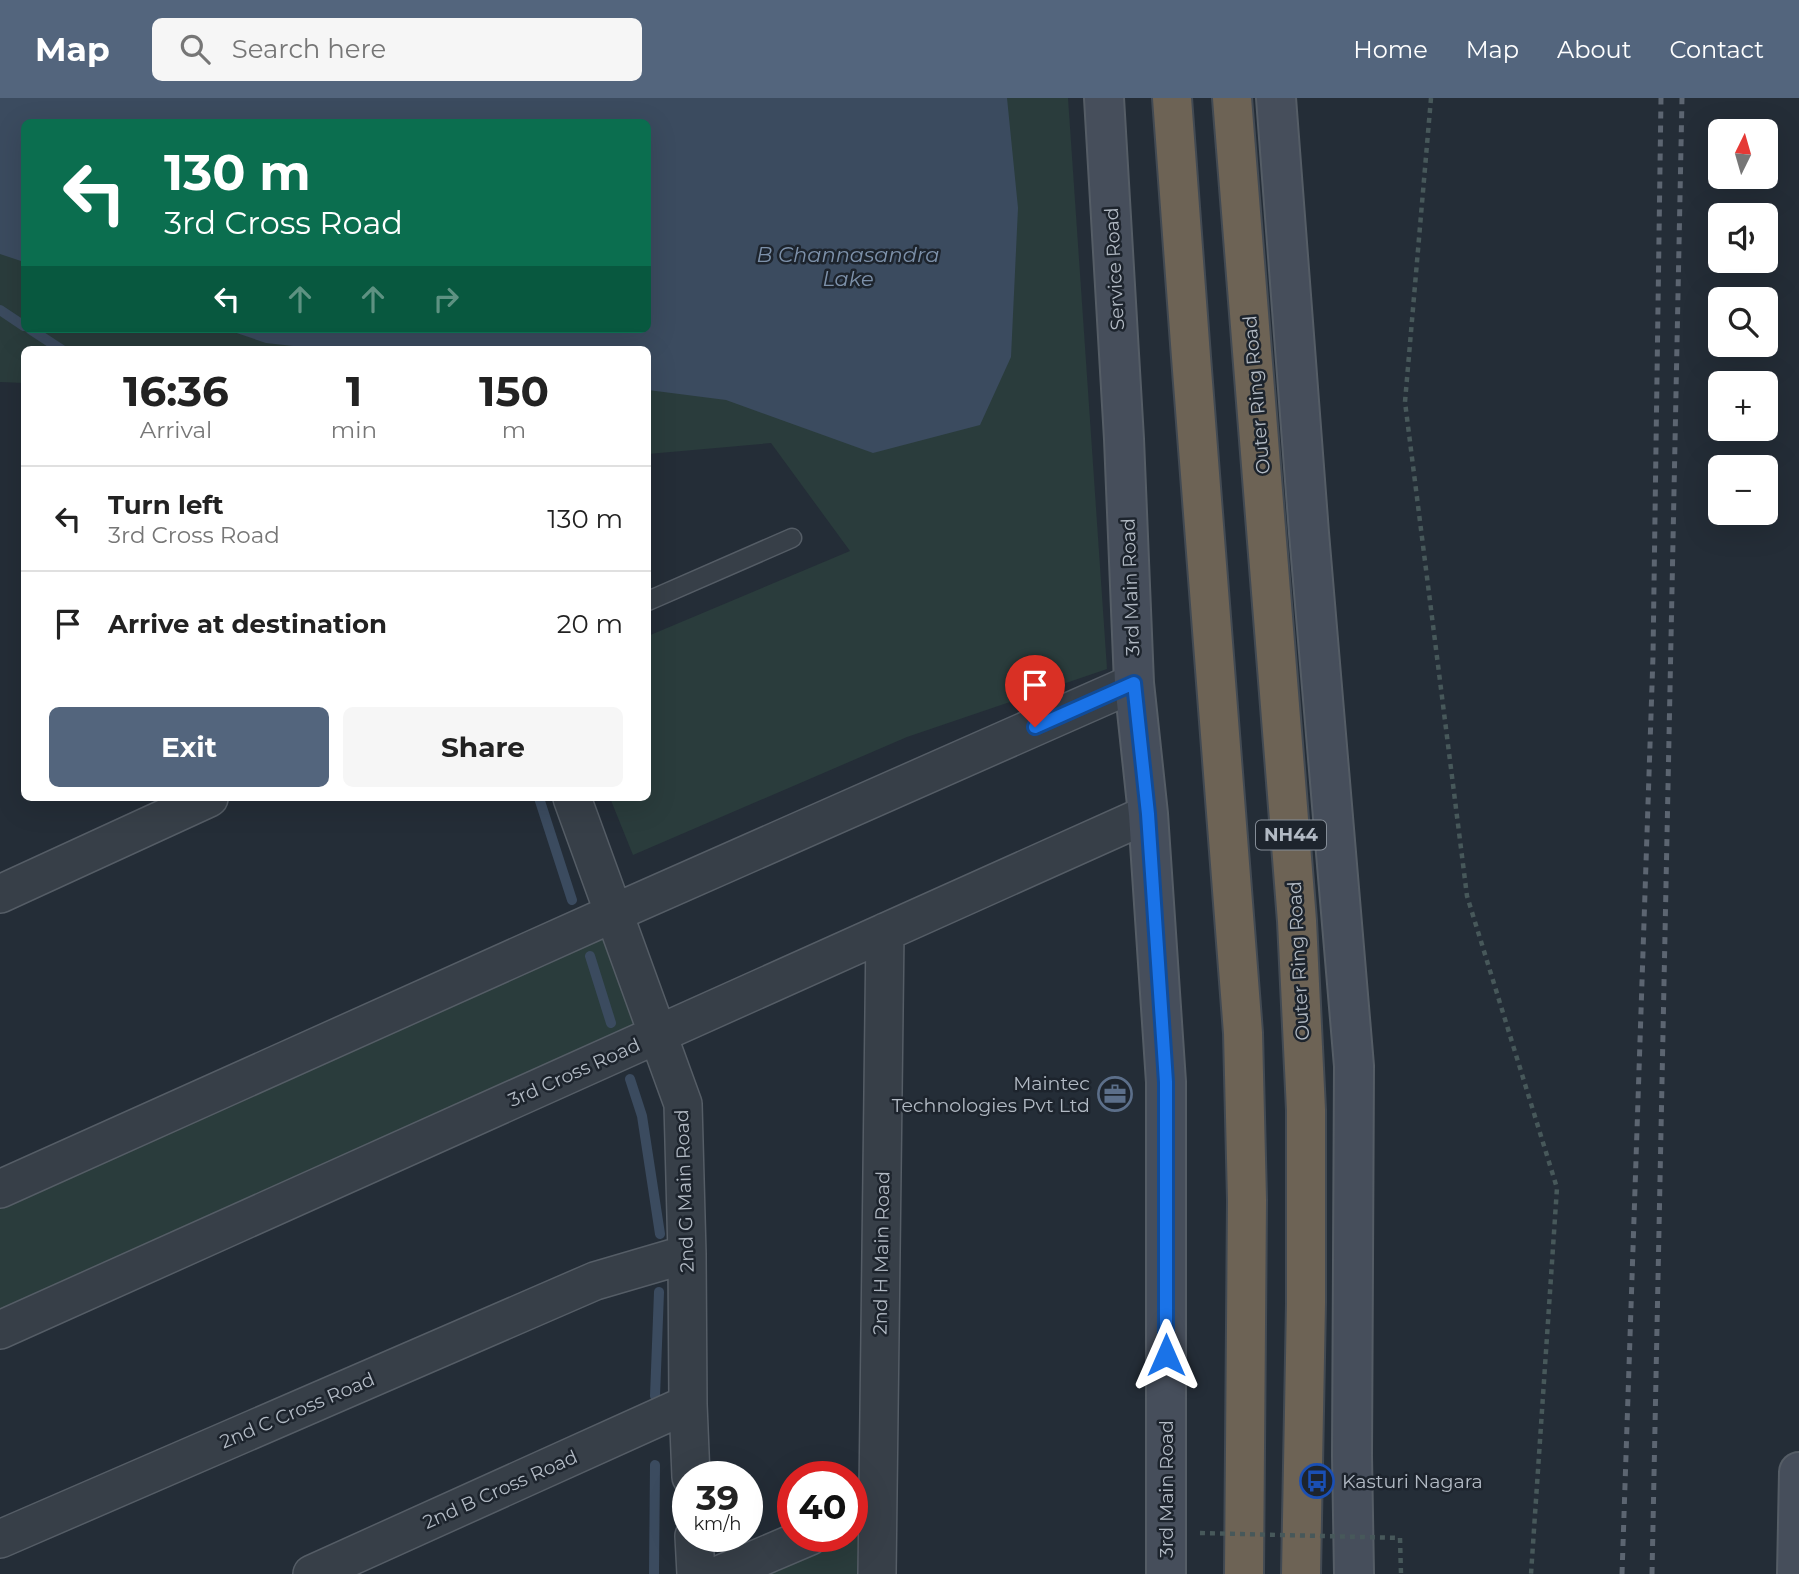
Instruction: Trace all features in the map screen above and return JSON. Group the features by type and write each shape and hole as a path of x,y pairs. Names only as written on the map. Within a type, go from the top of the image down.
{"highway":[{"name":"NH44","path":"1172,98 1244,1033 1247,1200 1244,1574"},
{"name":"Outer Ring Road","path":"1232,98 1297,920 1306,1110 1301,1574"}],"street":[{"name":"Service Road","path":"1104,98 1124,439"},
{"path":"1276,98 1354,1066 1354,1574"},
{"name":"3rd Main Road","path":"1124,439 1134,683 1148,814 1166,1082 1166,1574"},
{"path":"0,1189 1134,683"},
{"path":"0,894 202,801"},
{"name":"2nd G Main Road","path":"573,801 683,1104 690,1461"},
{"name":"3rd Cross Road","path":"0,1330 1148,814"},
{"name":"2nd H Main Road","path":"867,1461 885,932"},
{"name":"2nd C Cross Road","path":"0,1539 595,1281 687,1254"},
{"name":"2nd B Cross Road","path":"312,1574 688,1404"},
{"path":"1797,1574 1799,1472"},
{"name":"2nd H Main Road","path":"868,1528 877,1574"},
{"path":"721,1574 777,1550"},
{"path":"695,1552 696,1574"}],"lane":[{"path":"651,600 792,538"}],"path":[{"path":"1431,98 1405,402 1467,896 1557,1188 1531,1574"},
{"path":"1200,1533 1400,1538 1401,1574"}],"shaded area":[{"path":"0,98 1068,98 1107,669 907,737 633,855 611,801 651,801 651,635 850,551 771,443 651,454 651,346 21,346 21,383 0,382"},
{"path":"605,932 635,1024 0,1314 0,1207"},
{"path":"819,1552 858,1552 857,1574 766,1574"}],"water":[{"name":"B Channasandra Lake","path":"0,98 1007,98 1018,208 1011,357 980,425 873,453 726,400 651,390 651,346 293,346 266,343 237,333 651,333 651,119 21,119 21,261 0,254"}],"waterway":[{"path":"0,310 21,324"},
{"path":"36,333 56,346"},
{"path":"540,801 572,900"},
{"path":"590,956 611,1023"},
{"path":"630,1079 642,1116 660,1234"},
{"path":"655,1396 659,1292"},
{"path":"654,1574 655,1465"}],"railway":[{"path":"1622,1574 1653,656 1661,98"},
{"path":"1652,1574 1682,98"}],"place":[{"name":"Maintec Technologies Pvt Ltd","path":"1115,1094"},
{"name":"Kasturi Nagara","path":"1317,1481"}],"route":[{"path":"1035,727 1134,683 1148,814 1166,1082 1166,1355"}]}
